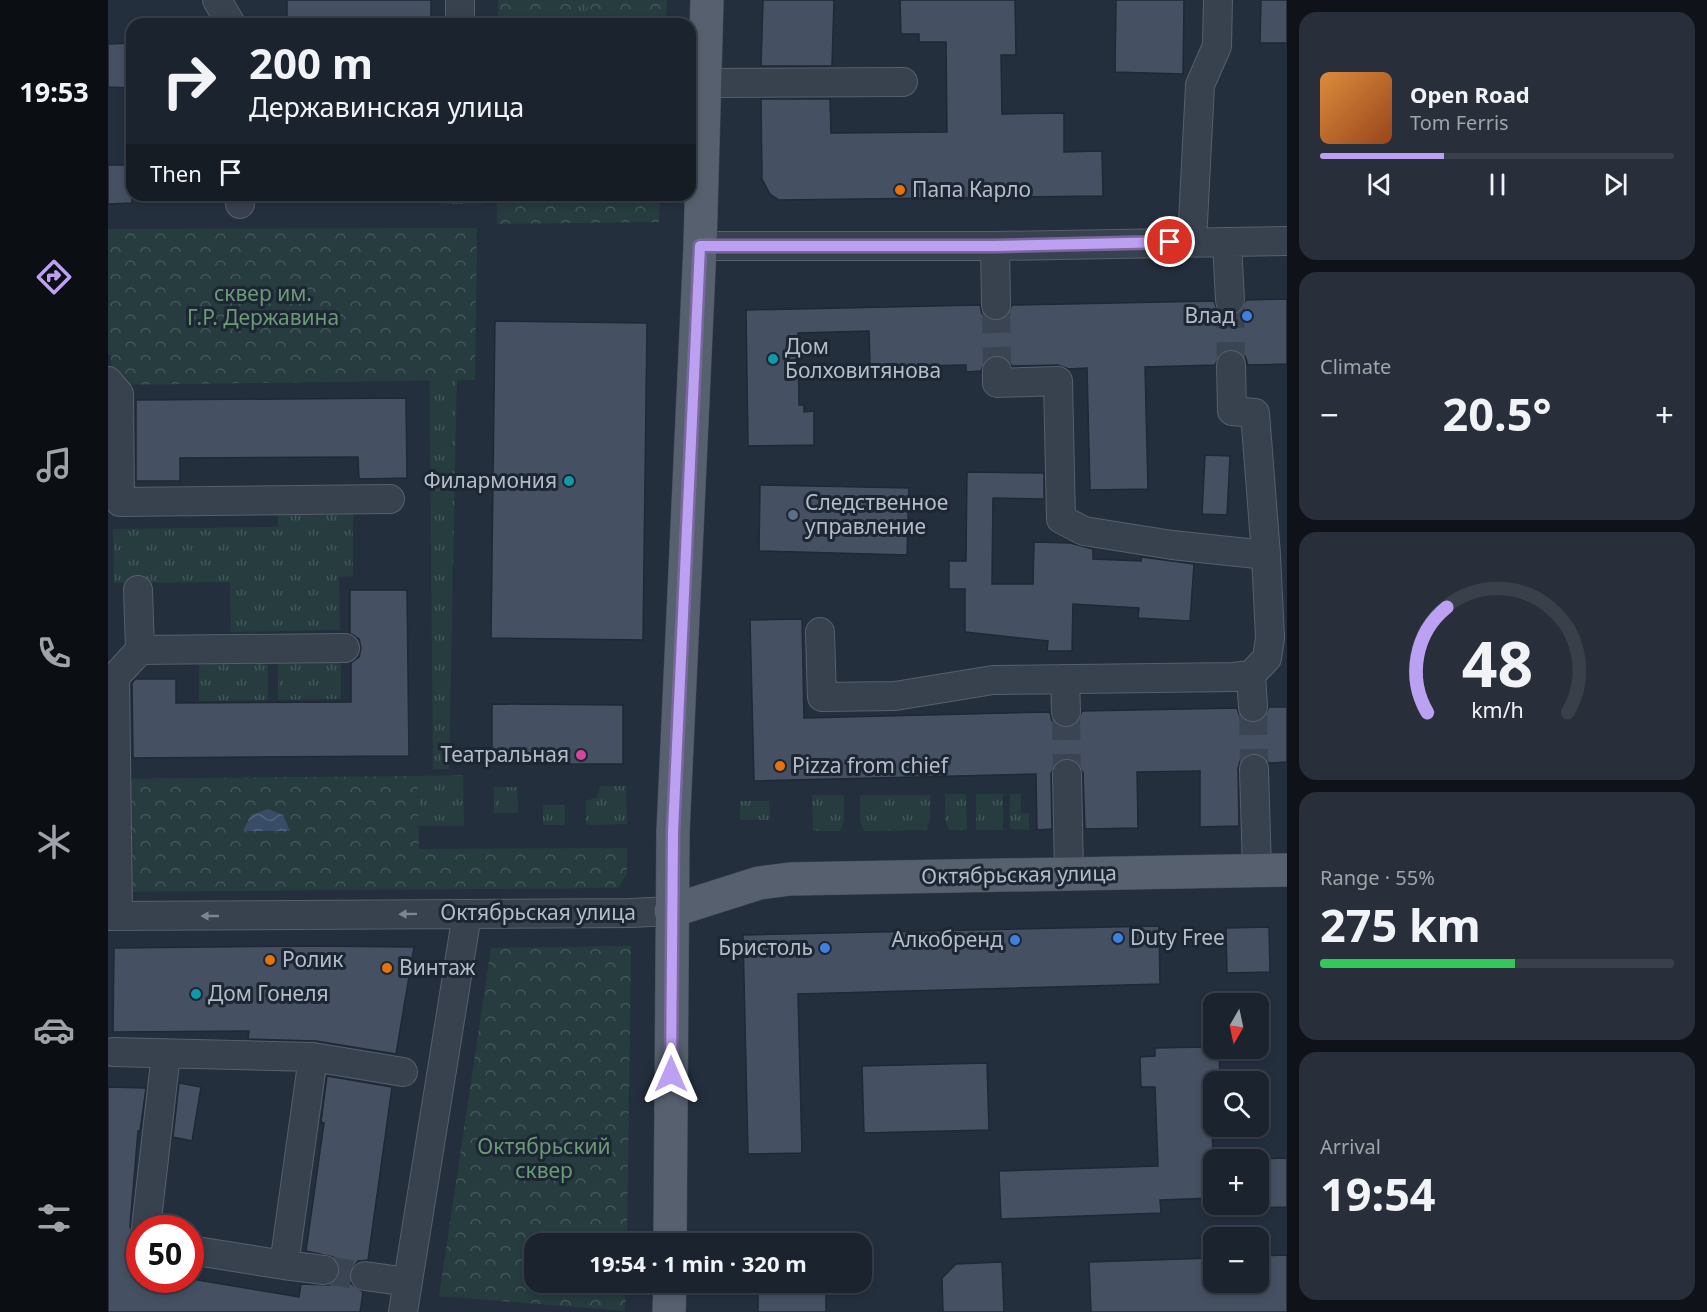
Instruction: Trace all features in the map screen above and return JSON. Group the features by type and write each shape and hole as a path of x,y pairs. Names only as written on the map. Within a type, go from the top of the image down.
{"main road":[{"path":"670,1233 671,911 700,246 707,0"},
{"name":"Октябрьская улица","path":"671,911 759,883 790,879 1272,870"},
{"path":"669,1312 670,1293"}],"street":[{"path":"217,0 228,18"},
{"path":"460,0 460,18"},
{"path":"1192,242 1200,86 1217,46 1218,0"},
{"path":"705,83 903,82"},
{"path":"700,246 995,246 1287,241"},
{"path":"1227,242 1230,300"},
{"path":"995,246 996,305"},
{"path":"820,632 822,697 895,696 993,680 1251,675 1267,658 1270,638 1266,555 1255,413 1232,411 1231,365"},
{"path":"997,371 998,383 1058,381 1061,519 1071,526 1084,531 1172,545 1266,555"},
{"path":"108,381 119,394 120,502 390,499"},
{"path":"138,590 140,650"},
{"path":"113,916 111,677 140,650 345,648"},
{"path":"1251,675 1252,707"},
{"path":"1065,679 1066,712"},
{"path":"1254,769 1272,870"},
{"path":"1067,774 1070,874"},
{"name":"Октябрьская улица","path":"113,916 671,911"},
{"path":"403,1312 466,914"},
{"path":"113,1052 313,1058 403,1072"},
{"path":"147,1215 166,1054"},
{"path":"284,1265 313,1058"},
{"path":"204,1252 324,1270"},
{"path":"365,1276 408,1282"}],"green space":[{"path":"498,0 574,0 574,18 498,18"},
{"path":"574,0 588,0 587,18 574,18"},
{"path":"588,0 667,0 666,18 587,18"},
{"path":"441,201 482,201 482,204 441,204"},
{"path":"497,201 660,201 659,222 497,224"},
{"name":"сквер им. Г.Р. Державина","path":"477,228 475,380 112,385 111,355 108,355 108,229"},
{"path":"429,319 458,319 449,769 433,769"},
{"path":"353,510 353,576 339,577 340,630 231,632 230,582 114,583 113,529 278,527 278,511"},
{"path":"278,658 341,658 341,699 278,700"},
{"path":"268,659 268,700 199,701 199,660"},
{"path":"463,775 464,826 419,826 418,776"},
{"path":"418,776 419,849 627,848 627,874 618,888 108,892 108,779"},
{"path":"600,786 626,786 627,824 586,825 586,801 597,797"},
{"path":"494,787 517,787 518,813 494,813"},
{"path":"945,794 966,794 967,830 949,830 945,820"},
{"path":"976,794 1003,794 1003,830 976,830"},
{"path":"1010,794 1021,794 1021,813 1029,813 1029,830 1010,829"},
{"path":"812,795 844,795 844,821 840,831 813,831"},
{"path":"860,795 930,795 930,820 927,830 864,831 860,821"},
{"path":"740,801 769,801 770,820 740,820"},
{"path":"543,805 565,805 565,825 543,825"},
{"name":"Октябрьский сквер","path":"631,946 627,1233 524,1233 524,1293 626,1293 625,1311 439,1296 491,948"}],"water":[{"path":"268,809 283,815 290,831 243,831 251,815"}],"building":[{"path":"287,0 431,0 431,18 287,18"},
{"path":"763,0 834,0 832,66 761,66"},
{"path":"900,0 1015,0 1016,55 1001,55 1002,114 1064,113 1064,152 1102,151 1103,196 779,200 770,194 762,179 761,99 830,99 831,133 947,132 946,42 919,42 919,34 901,34"},
{"path":"1116,0 1184,0 1183,74 1115,72"},
{"path":"1261,0 1287,0 1287,43 1260,43"},
{"path":"126,43 126,88 108,87 108,44"},
{"path":"108,165 126,165 126,201 132,201 132,203 108,204"},
{"path":"1287,299 1287,364 1248,365 1245,356 1231,349 1222,351 1215,365 1145,367 1148,489 1090,490 1087,368 1069,369 1057,365 1012,366 1006,357 998,355 988,357 981,371 966,372 966,365 870,367 869,331 798,333 799,405 804,405 804,412 814,411 814,445 748,446 746,310 980,305 982,314 996,321 1005,319 1012,305 1214,301 1217,309 1230,316 1239,313 1246,300"},
{"name":"Филармония","path":"495,321 647,323 643,640 491,638"},
{"path":"406,398 407,478 359,479 358,457 180,458 180,481 136,481 136,400"},
{"path":"1205,455 1230,456 1227,515 1202,514"},
{"path":"967,472 1044,473 1044,499 993,498 992,584 1033,584 1034,542 1070,543 1093,549 1093,559 1141,561 1142,557 1194,564 1190,621 1138,618 1139,608 1073,604 1072,651 1047,651 1048,641 965,632 965,589 949,589 949,561 966,561"},
{"path":"760,485 909,488 907,555 759,551"},
{"path":"350,590 407,590 409,756 133,758 132,683 135,679 176,679 176,703 351,702 351,663 359,657 361,648 359,639 350,633"},
{"path":"802,619 804,718 1050,712 1052,721 1066,728 1075,726 1082,711 1237,708 1240,717 1253,723 1263,720 1269,707 1287,707 1287,762 1269,763 1262,755 1254,753 1246,755 1240,761 1238,769 1239,826 1200,827 1200,771 1137,772 1138,828 1085,829 1083,773 1075,760 1067,758 1058,760 1051,774 1052,829 1037,830 1036,774 754,781 750,620"},
{"path":"492,704 623,705 623,764 492,764"},
{"path":"1159,926 1160,984 798,994 802,1153 748,1154 743,935"},
{"path":"1269,927 1270,972 1227,973 1226,928"},
{"path":"414,947 396,1054 316,1041 248,1039 249,1031 113,1032 114,948"},
{"path":"1202,1047 1203,1059 1219,1059 1220,1071 1203,1071 1203,1137 1212,1137 1213,1149 1203,1149 1203,1198 1160,1200 1161,1213 1001,1219 999,1171 1158,1166 1155,1087 1141,1087 1140,1057 1155,1056 1155,1048"},
{"path":"987,1063 989,1130 864,1133 862,1066"},
{"path":"327,1076 392,1087 368,1260 358,1261 349,1273 350,1283 363,1292 360,1312 108,1312 108,1087 146,1088 140,1131 138,1131 131,1215 126,1215 126,1293 204,1293 204,1281 299,1297 301,1284 330,1285 337,1280 340,1273 339,1263 333,1257 306,1251 324,1123 321,1122"},
{"path":"179,1083 201,1087 192,1141 173,1137"},
{"path":"1287,1158 1287,1207 1269,1208 1269,1159"},
{"path":"758,1232 826,1232 826,1233"},
{"path":"1287,1255 1287,1312 1091,1312 1089,1262 1203,1258 1203,1293 1269,1293 1269,1256"},
{"path":"1002,1262 1004,1312 943,1312 942,1278 956,1264"},
{"path":"758,1293 826,1293 826,1312 758,1312"}],"tunnel":[{"path":"1230,300 1231,365"},
{"path":"996,305 997,371"},
{"path":"1253,707 1254,769"},
{"path":"1066,712 1067,774"},
{"path":"324,1270 365,1276"}],"place":[{"name":"Папа Карло","path":"900,190"},
{"name":"Влад","path":"1247,316"},
{"name":"Дом Болховитянова","path":"773,359"},
{"name":"Филармония","path":"569,481"},
{"name":"Следственное управление","path":"793,515"},
{"name":"Театральная","path":"581,755"},
{"name":"Pizza from chief","path":"780,766"},
{"name":"Duty Free","path":"1118,938"},
{"name":"Алкобренд","path":"1015,940"},
{"name":"Бристоль","path":"825,948"},
{"name":"Ролик","path":"270,960"},
{"name":"Винтаж","path":"387,968"},
{"name":"Дом Гонеля","path":"196,994"}],"route":[{"path":"671,1074 673,832 700,246 995,246 1170,242"}]}
